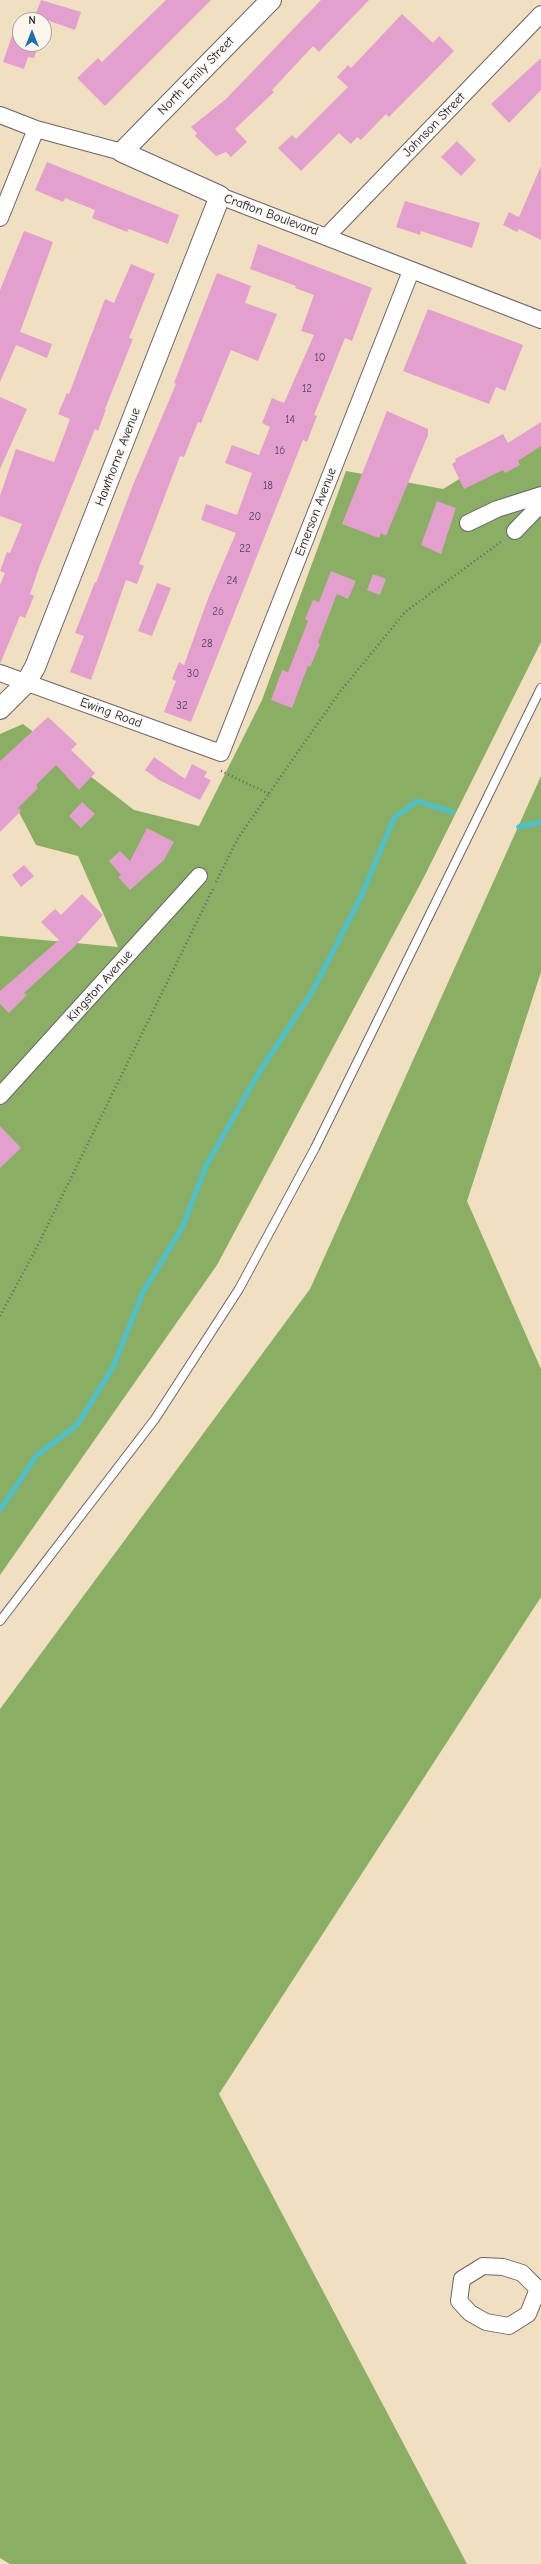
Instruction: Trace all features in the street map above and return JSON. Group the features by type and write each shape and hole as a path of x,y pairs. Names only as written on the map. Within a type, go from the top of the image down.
{"street":[{"name":"North Emily Street","path":"122,152 265,2"},
{"name":"Johnson Street","path":"328,236 541,14"},
{"name":"Crafton Boulevard","path":"0,115 36,129 122,152 220,196 328,236 411,271 541,320"},
{"path":"0,218 36,129"},
{"name":"Hawthorne Avenue","path":"0,709 26,683 35,667 220,196"},
{"name":"Emerson Avenue","path":"222,753 411,271"},
{"path":"468,523 497,509 541,495"},
{"path":"515,531 541,504"},
{"name":"Ewing Road","path":"0,673 222,753"},
{"name":"Kingston Avenue","path":"0,1096 199,876"},
{"path":"483,2266 503,2267 522,2273 539,2289 528,2314 508,2326 486,2322 470,2313 459,2301 462,2279 483,2266"}],"lane":[{"path":"0,1621 155,1419 239,1289 315,1148 541,688"}],"path":[{"path":"0,1316 37,1247 238,838 339,693 405,612 515,531"},
{"path":"217,769 268,794"}],"green space":[{"path":"541,429 541,642 423,879 217,1265 0,1575 0,936 118,947 78,856 36,845 0,776 0,734 23,724 134,810 199,826 262,700 346,471 443,489"},
{"path":"541,776 541,972 467,1201 541,1369 541,1597 219,2094 467,2564 10,2564 0,2558 0,1709 310,1289"}],"building":[{"path":"41,0 81,12 75,30 52,22 52,12 36,12"},
{"path":"166,0 211,0 105,106 77,78 98,58 102,62"},
{"path":"321,0 369,0 319,52 313,46 272,90 274,92 235,129 247,142 231,157 226,152 216,156 195,136 197,133 191,127 226,99"},
{"path":"402,14 433,43 439,36 454,51 389,117 386,114 361,140 357,137 351,144 339,133 301,171 278,148 292,135 296,139 348,87 337,77 348,65 351,68"},
{"path":"12,36 12,52 36,52 34,58 28,57 24,69 3,62"},
{"path":"541,58 541,90 509,123 491,104"},
{"path":"457,141 476,160 461,176 441,157"},
{"path":"47,162 179,215 168,244 129,229 127,232 92,218 95,210 65,198 63,202 35,190"},
{"path":"541,166 541,240 519,229 517,232 503,225 509,212 519,217"},
{"path":"405,201 480,223 472,248 421,231 420,235 396,227"},
{"path":"24,231 53,242 20,332 52,344 47,358 16,345 0,382 0,290"},
{"path":"258,244 372,288 352,341 345,338 314,415 317,416 307,442 303,440 191,722 164,712 176,681 172,679 179,662 184,665 209,596 236,533 201,520 206,504 237,515 252,473 225,463 232,445 259,455 270,427 262,423 272,398 284,403 314,335 301,331 314,295 295,288 296,286 250,269"},
{"path":"131,264 155,274 129,338 133,339 105,409 98,431 95,429 40,565 30,594 34,596 25,618 20,616 0,664 0,585 5,573 0,571 7,552 10,553 22,524 0,516 0,496 16,449 54,462 70,419 58,414 67,393 69,394 105,299 114,303"},
{"path":"217,273 251,286 245,303 277,314 258,361 231,350 201,423 198,422 184,457 180,456 139,564 144,566 137,584 126,580 91,680 70,672 84,636 75,633 95,582 96,583 133,485 176,384 174,383"},
{"path":"428,309 523,345 505,391 496,387 489,404 403,371"},
{"path":"0,397 27,409 0,469"},
{"path":"387,411 428,429 428,435 386,536 381,533 379,538 342,524"},
{"path":"541,422 541,446 518,461 520,465 505,473 503,470 464,489 452,464 456,461 455,459 503,434 508,443"},
{"path":"437,501 456,508 441,554 421,545"},
{"path":"331,571 356,581 348,599 337,594 318,643 320,644 310,667 308,666 292,708 271,700 282,670 288,672 308,621 305,619 313,600 319,602"},
{"path":"373,574 386,579 380,595 367,590"},
{"path":"157,583 171,588 152,636 138,631"},
{"path":"48,717 77,744 71,750 95,773 79,790 56,765 36,785 38,788 18,808 21,811 0,832 0,761"},
{"path":"154,757 185,779 192,764 207,772 204,777 211,780 200,800 159,780 145,770"},
{"path":"82,802 95,814 81,828 69,816"},
{"path":"147,828 174,842 164,860 130,890 118,877 121,875 109,861 120,851 130,861"},
{"path":"24,865 34,876 21,887 12,875"},
{"path":"82,894 103,915 74,947 24,993 27,995 9,1013 0,1004 0,991 59,940 41,922 55,909 61,915"},
{"path":"0,1126 21,1148 0,1168"}],"waterway":[{"path":"0,1510 37,1455 77,1425 113,1367 143,1292 182,1228 206,1166 258,1074 312,992 360,899 394,818 417,801 452,812"},
{"path":"519,827 541,822"}]}
